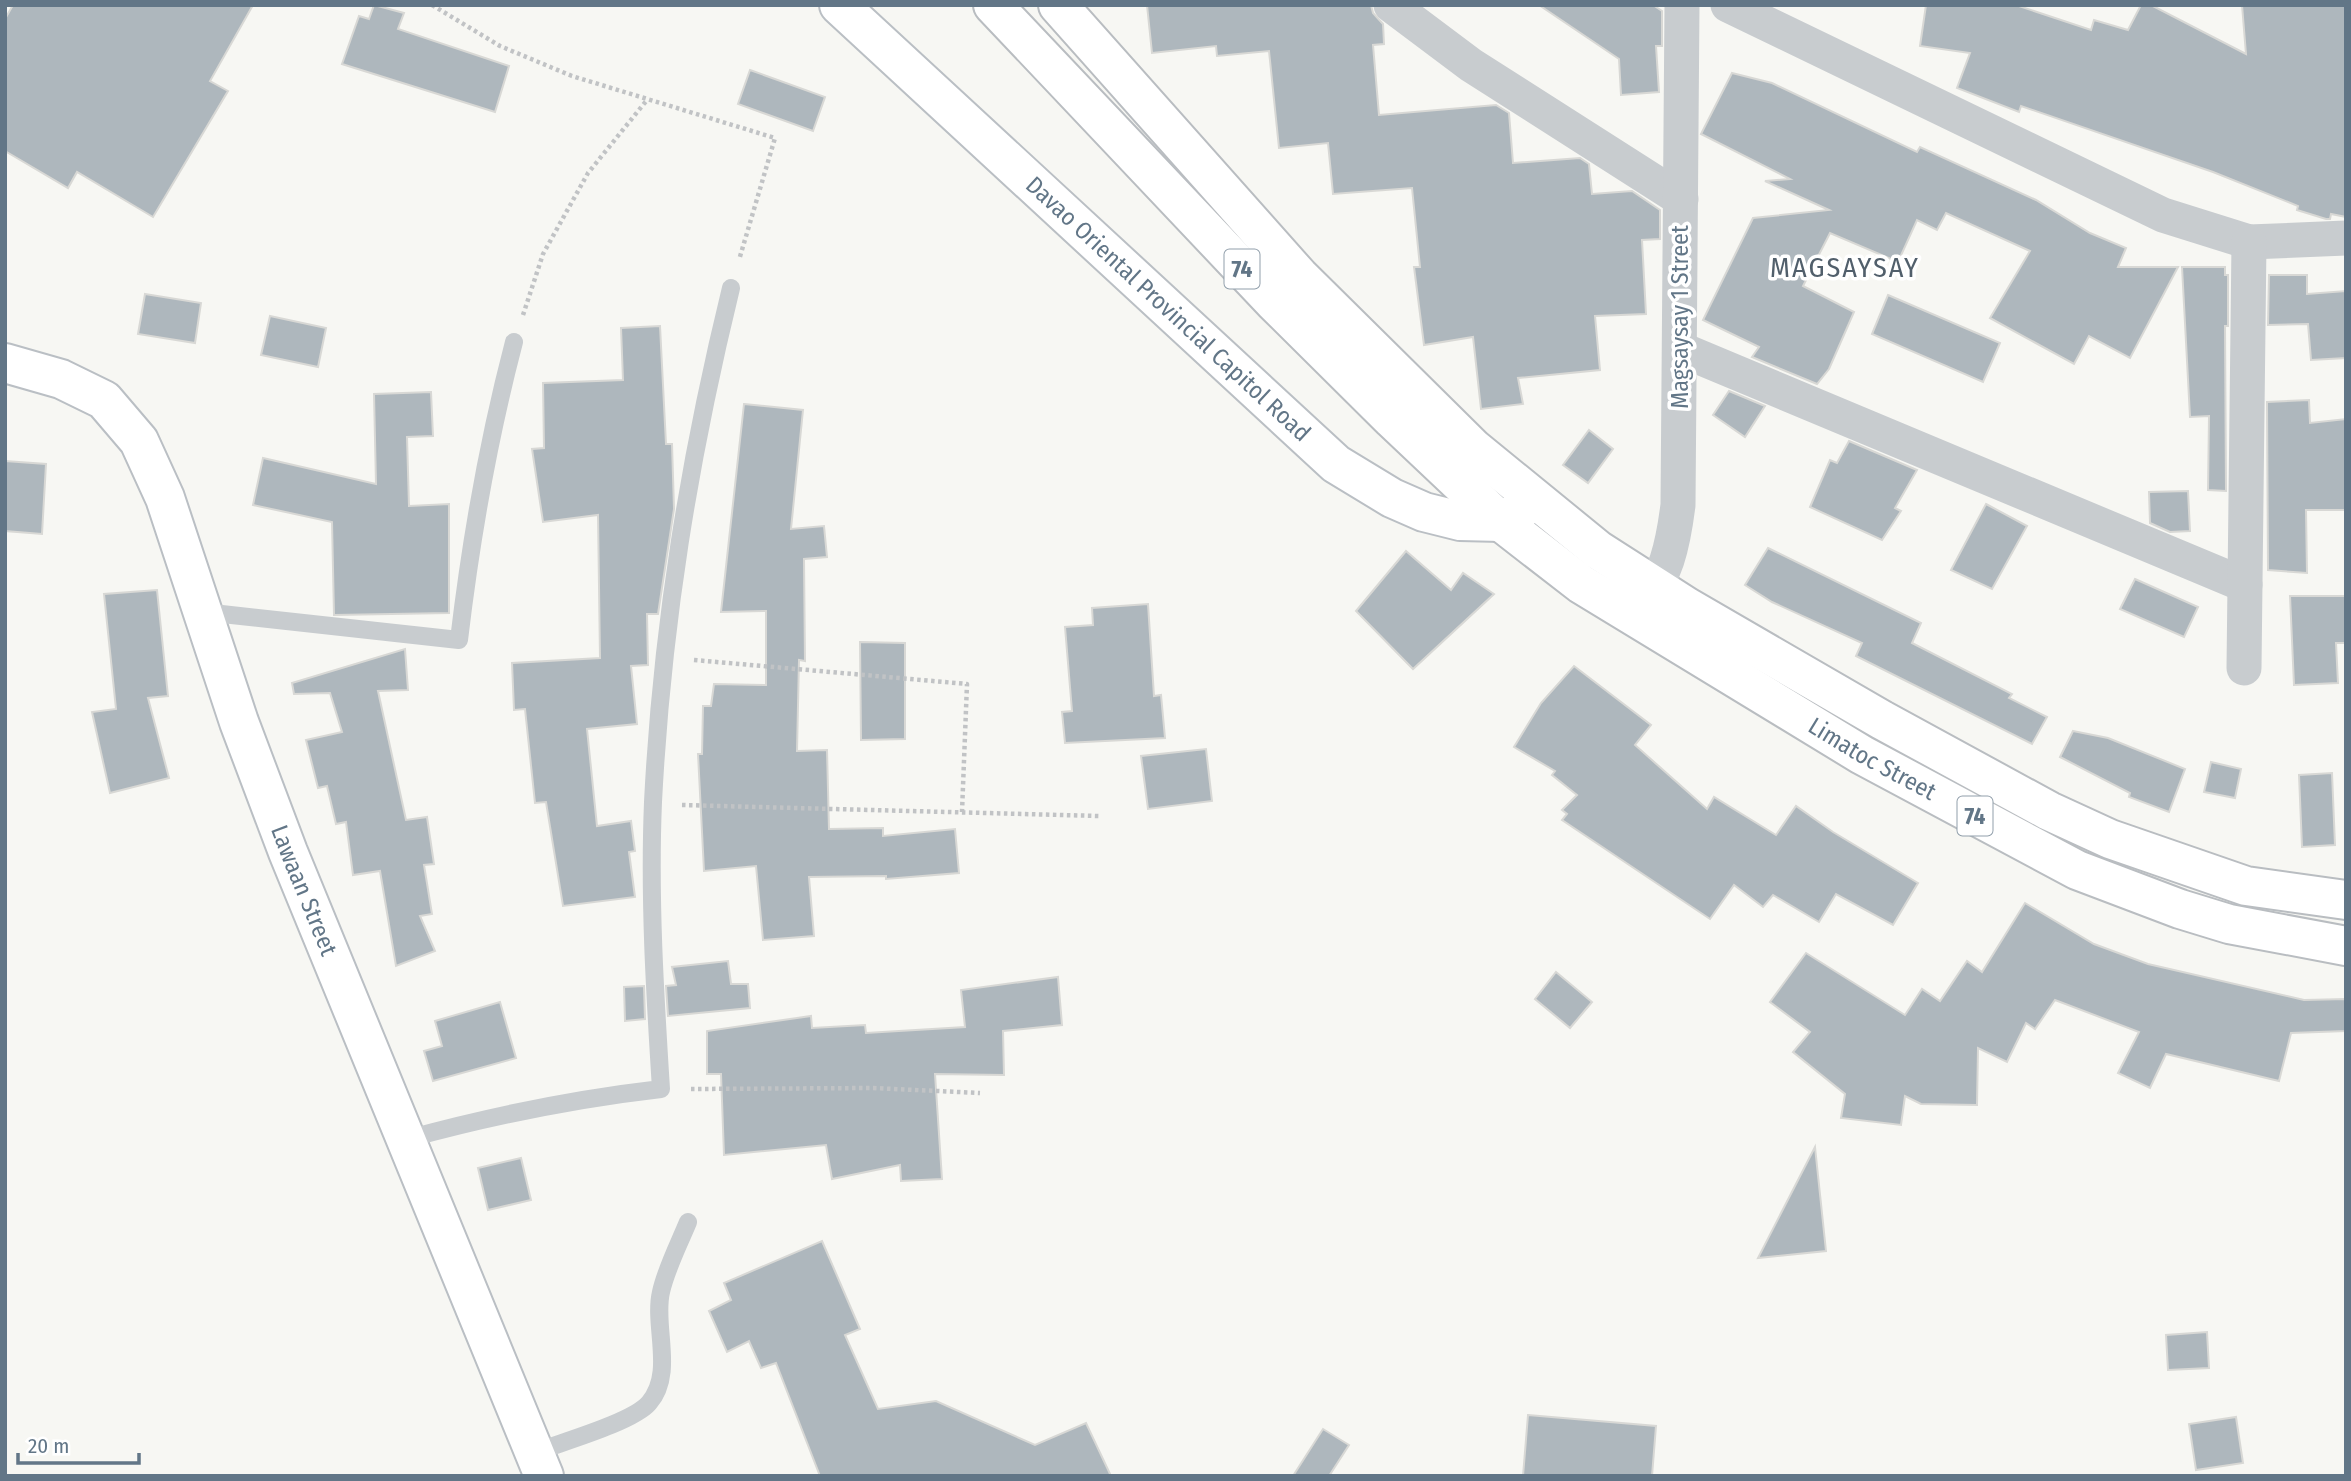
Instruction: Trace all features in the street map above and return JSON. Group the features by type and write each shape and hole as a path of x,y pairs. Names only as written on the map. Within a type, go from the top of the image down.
{"main road":[{"name":"Davao Oriental Provincial Capitol Road","path":"839,5 1336,464 1392,498 1424,512 1460,521 1501,522"},
{"name":"74","path":"1058,5 1299,275 1473,448 1534,501 1555,540"},
{"name":"74","path":"998,7 1274,302 1424,451 1501,522 1555,540"},
{"name":"Lawaan Street","path":"7,365 61,379 104,400 139,440 165,498 239,722 288,852 540,1464"},
{"path":"1501,522 1534,501"},
{"name":"Limatoc Street","path":"1555,540 1657,588 1882,720 2049,811 2110,839 2246,886 2346,900"},
{"name":"Limatoc Street","path":"1555,540 1581,584 1633,618 1862,755 2077,870 2127,891 2217,920 2284,936 2346,946"}],"street":[{"path":"1391,5 1471,65 1681,199"},
{"name":"Magsaysay 1 Street","path":"1633,618 1657,588 1667,565 1678,505 1682,5"},
{"path":"1728,5 2163,215 2249,242 2346,238"},
{"path":"2244,668 2249,242"},
{"path":"1680,349 2245,585"}],"lane":[{"path":"407,1139 490,1116 575,1099 661,1089 653,947 653,804 663,657 679,533 697,437 732,288"},
{"path":"204,612 459,640 470,540 484,465 514,342"},
{"path":"540,1464 648,1405 656,1391 660,1374 661,1292 688,1222"}],"path":[{"path":"432,5 500,46 572,76 775,138 732,288"},
{"path":"514,342 550,242 588,173 647,100"},
{"path":"663,657 967,684 962,812"},
{"path":"653,804 1099,816"},
{"path":"661,1089 873,1088 980,1093"}],"building":[{"path":"13,5 253,5 210,81 228,91 153,217 77,172 68,188 5,151 5,19"},
{"path":"374,5 404,13 398,29 509,66 495,112 342,64 359,16 369,19"},
{"path":"1147,5 1371,5 1373,13 1383,24 1384,44 1373,45 1379,115 1496,105 1509,113 1513,163 1580,158 1589,164 1592,194 1632,191 1660,210 1660,239 1642,240 1646,314 1595,316 1600,370 1518,378 1523,404 1481,409 1473,337 1424,345 1414,267 1420,267 1412,188 1333,194 1328,143 1279,148 1269,51 1217,56 1216,46 1152,53"},
{"path":"1539,5 1653,5 1662,11 1662,46 1656,46 1659,92 1621,95 1619,59"},
{"path":"1926,5 2016,5 2091,30 2094,20 2128,30 2141,5 2151,5 2246,54 2242,5 2346,5 2346,217 2331,214 2330,219 2326,219 2297,210 2298,206 2213,172 2021,106 2019,112 1957,88 1970,53 1920,46"},
{"path":"750,70 825,97 813,131 738,104"},
{"path":"1732,73 1772,83 1917,152 1920,147 2036,200 2090,233 2126,248 2118,267 2178,267 2130,358 2089,336 2074,364 1990,318 2030,251 1946,213 1937,230 1917,220 1898,262 1830,233 1803,286 1854,312 1829,369 1817,384 1752,357 1759,347 1703,320 1753,218 1829,210 1765,181 1790,179 1701,134"},
{"path":"2182,267 2225,267 2225,275 2228,275 2228,326 2225,326 2226,491 2208,490 2209,416 2190,417"},
{"path":"2269,275 2307,275 2307,294 2346,291 2346,358 2311,360 2308,324 2268,325"},
{"path":"145,294 201,303 195,343 138,334"},
{"path":"1888,295 2000,343 1983,382 1872,334"},
{"path":"270,316 326,328 318,367 261,355"},
{"path":"660,326 666,444 672,444 674,509 658,614 647,614 648,665 631,666 637,724 587,729 597,826 631,821 635,851 629,852 635,897 563,906 546,802 535,803 525,709 514,710 512,663 600,658 598,515 543,522 532,449 544,448 543,383 623,380 621,328"},
{"path":"1729,391 1765,406 1745,437 1713,415"},
{"path":"431,392 433,436 407,437 409,506 449,504 449,613 334,615 332,522 253,505 263,458 376,484 374,394"},
{"path":"2309,400 2310,423 2346,419 2346,510 2306,510 2307,573 2268,570 2267,402"},
{"path":"744,404 803,410 791,529 824,526 827,557 804,559 805,661 799,660 797,751 827,750 829,829 883,828 883,836 955,829 959,873 886,879 886,876 809,877 814,936 763,940 756,866 704,871 698,754 702,754 703,706 711,706 714,684 766,685 766,611 721,612"},
{"path":"1589,430 1613,449 1588,483 1563,465"},
{"path":"1849,441 1917,470 1895,508 1901,511 1882,540 1810,507 1830,460 1837,463"},
{"path":"5,461 46,464 42,534 5,531"},
{"path":"2188,491 2190,531 2170,532 2150,523 2149,492"},
{"path":"1986,504 2027,526 1992,589 1951,570"},
{"path":"1768,548 1921,623 1912,643 2012,694 2009,698 2047,717 2032,744 1856,656 1862,643 1772,602 1745,585"},
{"path":"1406,551 1451,590 1463,573 1494,594 1413,669 1356,611"},
{"path":"2135,579 2198,607 2184,637 2120,609"},
{"path":"157,590 168,696 148,698 169,778 110,793 92,712 116,709 104,594"},
{"path":"2290,596 2346,596 2346,643 2336,643 2338,683 2294,685"},
{"path":"1148,604 1154,696 1161,695 1165,738 1065,743 1062,712 1072,711 1065,627 1093,625 1092,608"},
{"path":"860,642 905,643 905,739 861,740"},
{"path":"405,649 408,690 378,691 406,820 427,817 434,864 424,865 432,914 420,916 435,951 396,966 380,871 353,875 346,822 336,824 327,786 318,788 306,740 342,732 330,693 294,694 292,683"},
{"path":"1574,666 1651,725 1635,745 1707,809 1714,797 1776,835 1796,806 1833,832 1918,883 1893,925 1836,894 1819,922 1773,895 1763,907 1734,885 1710,919 1562,820 1567,814 1562,810 1577,795 1552,775 1555,771 1514,747 1541,703"},
{"path":"2073,731 2108,738 2185,769 2169,812 2129,797 2130,793 2060,757"},
{"path":"1206,749 1212,801 1148,809 1141,756"},
{"path":"2211,762 2241,769 2235,798 2204,792"},
{"path":"2332,773 2335,845 2302,847 2299,775"},
{"path":"2025,903 2094,944 2148,964 2304,1000 2346,999 2346,1031 2291,1033 2279,1081 2166,1054 2150,1088 2118,1073 2139,1032 2055,1000 2035,1029 2026,1023 2007,1062 1978,1048 1977,1105 1921,1104 1905,1096 1901,1125 1841,1118 1845,1094 1793,1052 1810,1032 1770,1002 1806,953 1905,1015 1922,989 1940,1001 1967,961 1982,972"},
{"path":"728,961 731,984 748,984 750,1008 668,1016 666,986 676,985 672,967"},
{"path":"1556,972 1592,1002 1570,1028 1535,999"},
{"path":"1058,977 1062,1025 1003,1031 1004,1075 935,1074 942,1179 901,1181 900,1165 832,1179 826,1145 724,1155 721,1074 707,1074 707,1031 811,1016 812,1028 865,1025 866,1033 965,1027 961,990"},
{"path":"644,986 645,1019 625,1021 624,987"},
{"path":"500,1002 516,1058 433,1081 424,1051 442,1046 435,1021"},
{"path":"1815,1147 1826,1251 1758,1258"},
{"path":"521,1158 531,1200 488,1210 478,1168"},
{"path":"822,1241 860,1329 845,1335 878,1409 936,1401 1035,1445 1086,1423 1111,1476 820,1476 776,1363 761,1368 749,1341 727,1352 709,1311 731,1300 724,1283"},
{"path":"2207,1332 2209,1368 2168,1370 2166,1335"},
{"path":"1528,1415 1656,1426 1652,1476 1523,1476"},
{"path":"2236,1417 2243,1463 2196,1470 2189,1424"},
{"path":"1323,1429 1349,1445 1329,1476 1293,1476"}],"district":[{"name":"MAGSAYSAY","path":"1845,267"}]}
